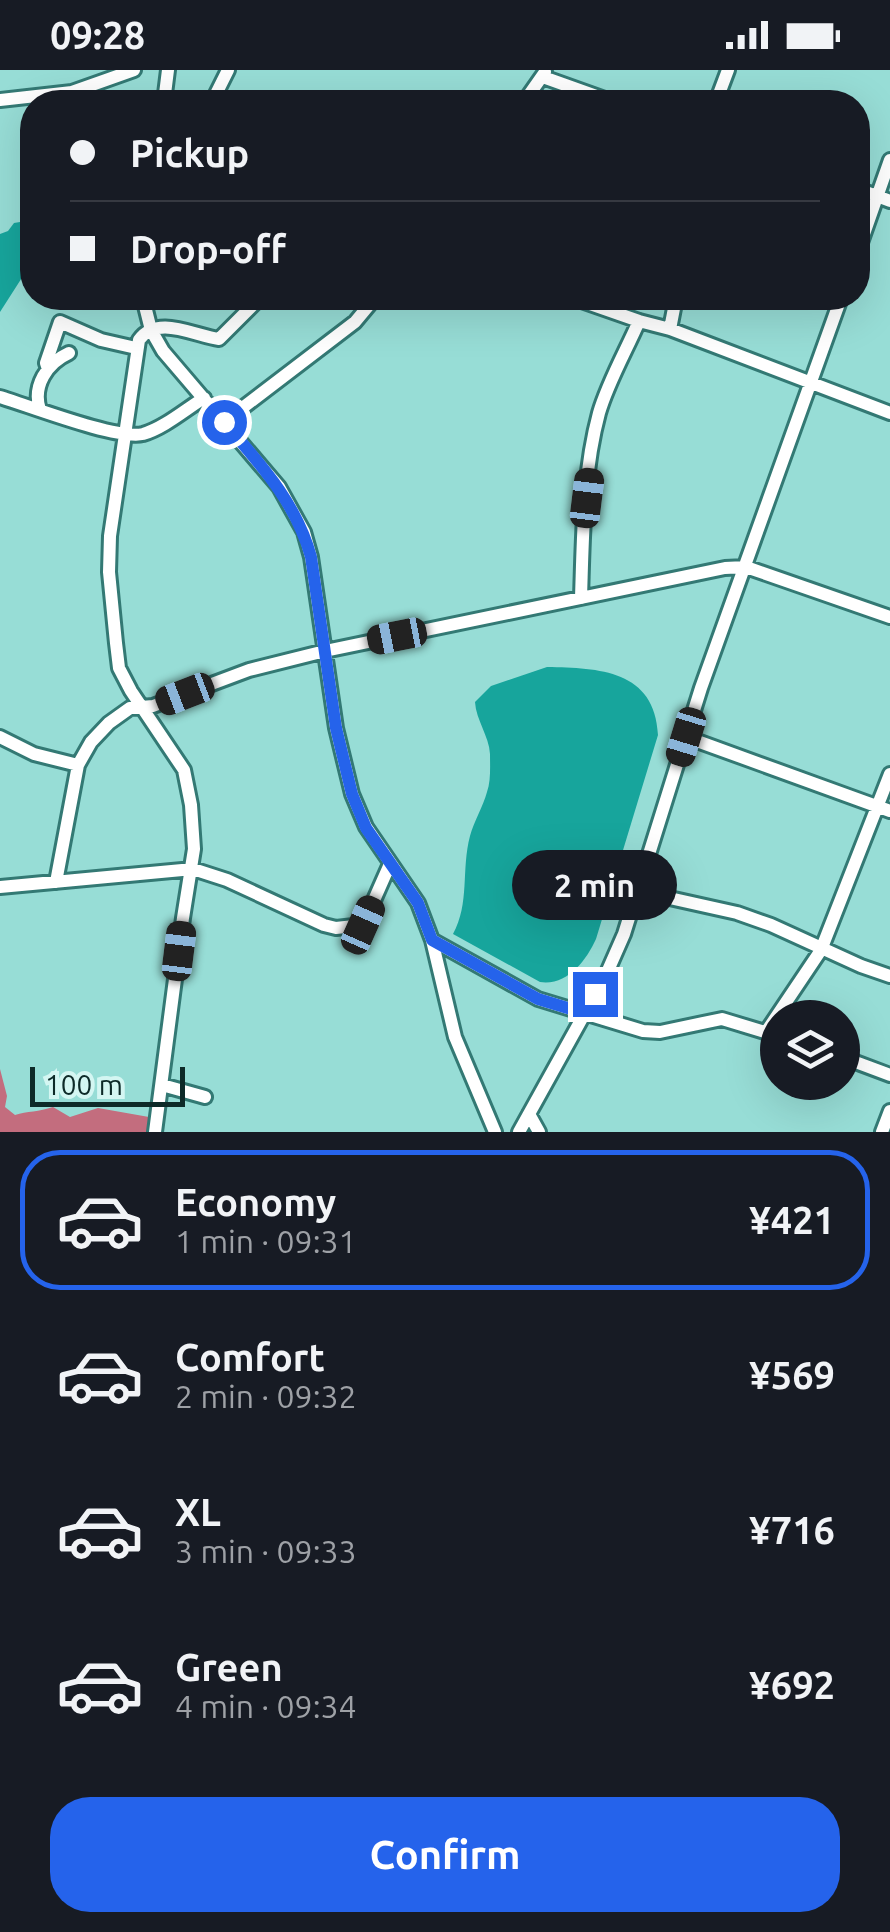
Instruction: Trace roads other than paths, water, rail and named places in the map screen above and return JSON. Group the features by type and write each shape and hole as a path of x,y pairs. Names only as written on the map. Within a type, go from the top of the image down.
{"street":[{"path":"78,90 134,70"},
{"path":"544,73 584,90"},
{"path":"870,226 883,198 890,160"},
{"path":"146,310 163,352 279,487 304,532 336,728 352,794 366,828 418,903 432,940 455,1037 494,1132"},
{"path":"156,1132 194,850 191,805 184,770 119,668 109,572 110,536 136,348 143,333 160,328 219,339 248,310"},
{"path":"224,422 364,310"},
{"path":"607,310 670,329 890,413"},
{"path":"670,329 674,310"},
{"path":"519,1132 616,954 686,737 838,310"},
{"path":"582,598 584,526 593,442 603,402 639,321"},
{"path":"48,369 46,363 60,322 101,340 136,348"},
{"path":"40,410 37,395 48,369 69,352"},
{"path":"0,397 113,433 138,435 204,398"},
{"path":"56,882 78,766 91,742 130,708 153,706 248,670 746,566 890,617"},
{"path":"0,737 34,754 78,766"},
{"path":"686,737 884,809"},
{"path":"792,1000 821,950 884,809 890,774"},
{"path":"0,887 192,868 336,928 363,925 390,864"},
{"path":"638,891 738,913 890,976"},
{"path":"432,940 538,999 651,1033 722,1019 760,1030"},
{"path":"860,1064 890,1075"},
{"path":"162,1084 206,1097"},
{"path":"882,1132 890,1112"},
{"path":"529,1114 539,1132"}],"water":[{"path":"20,222 20,281 0,312 0,234"},
{"path":"547,667 604,672 635,685 655,713 658,735 596,939 587,956 567,976 540,982 453,934 462,910 470,836 490,778 489,747 475,702 491,686"}]}
